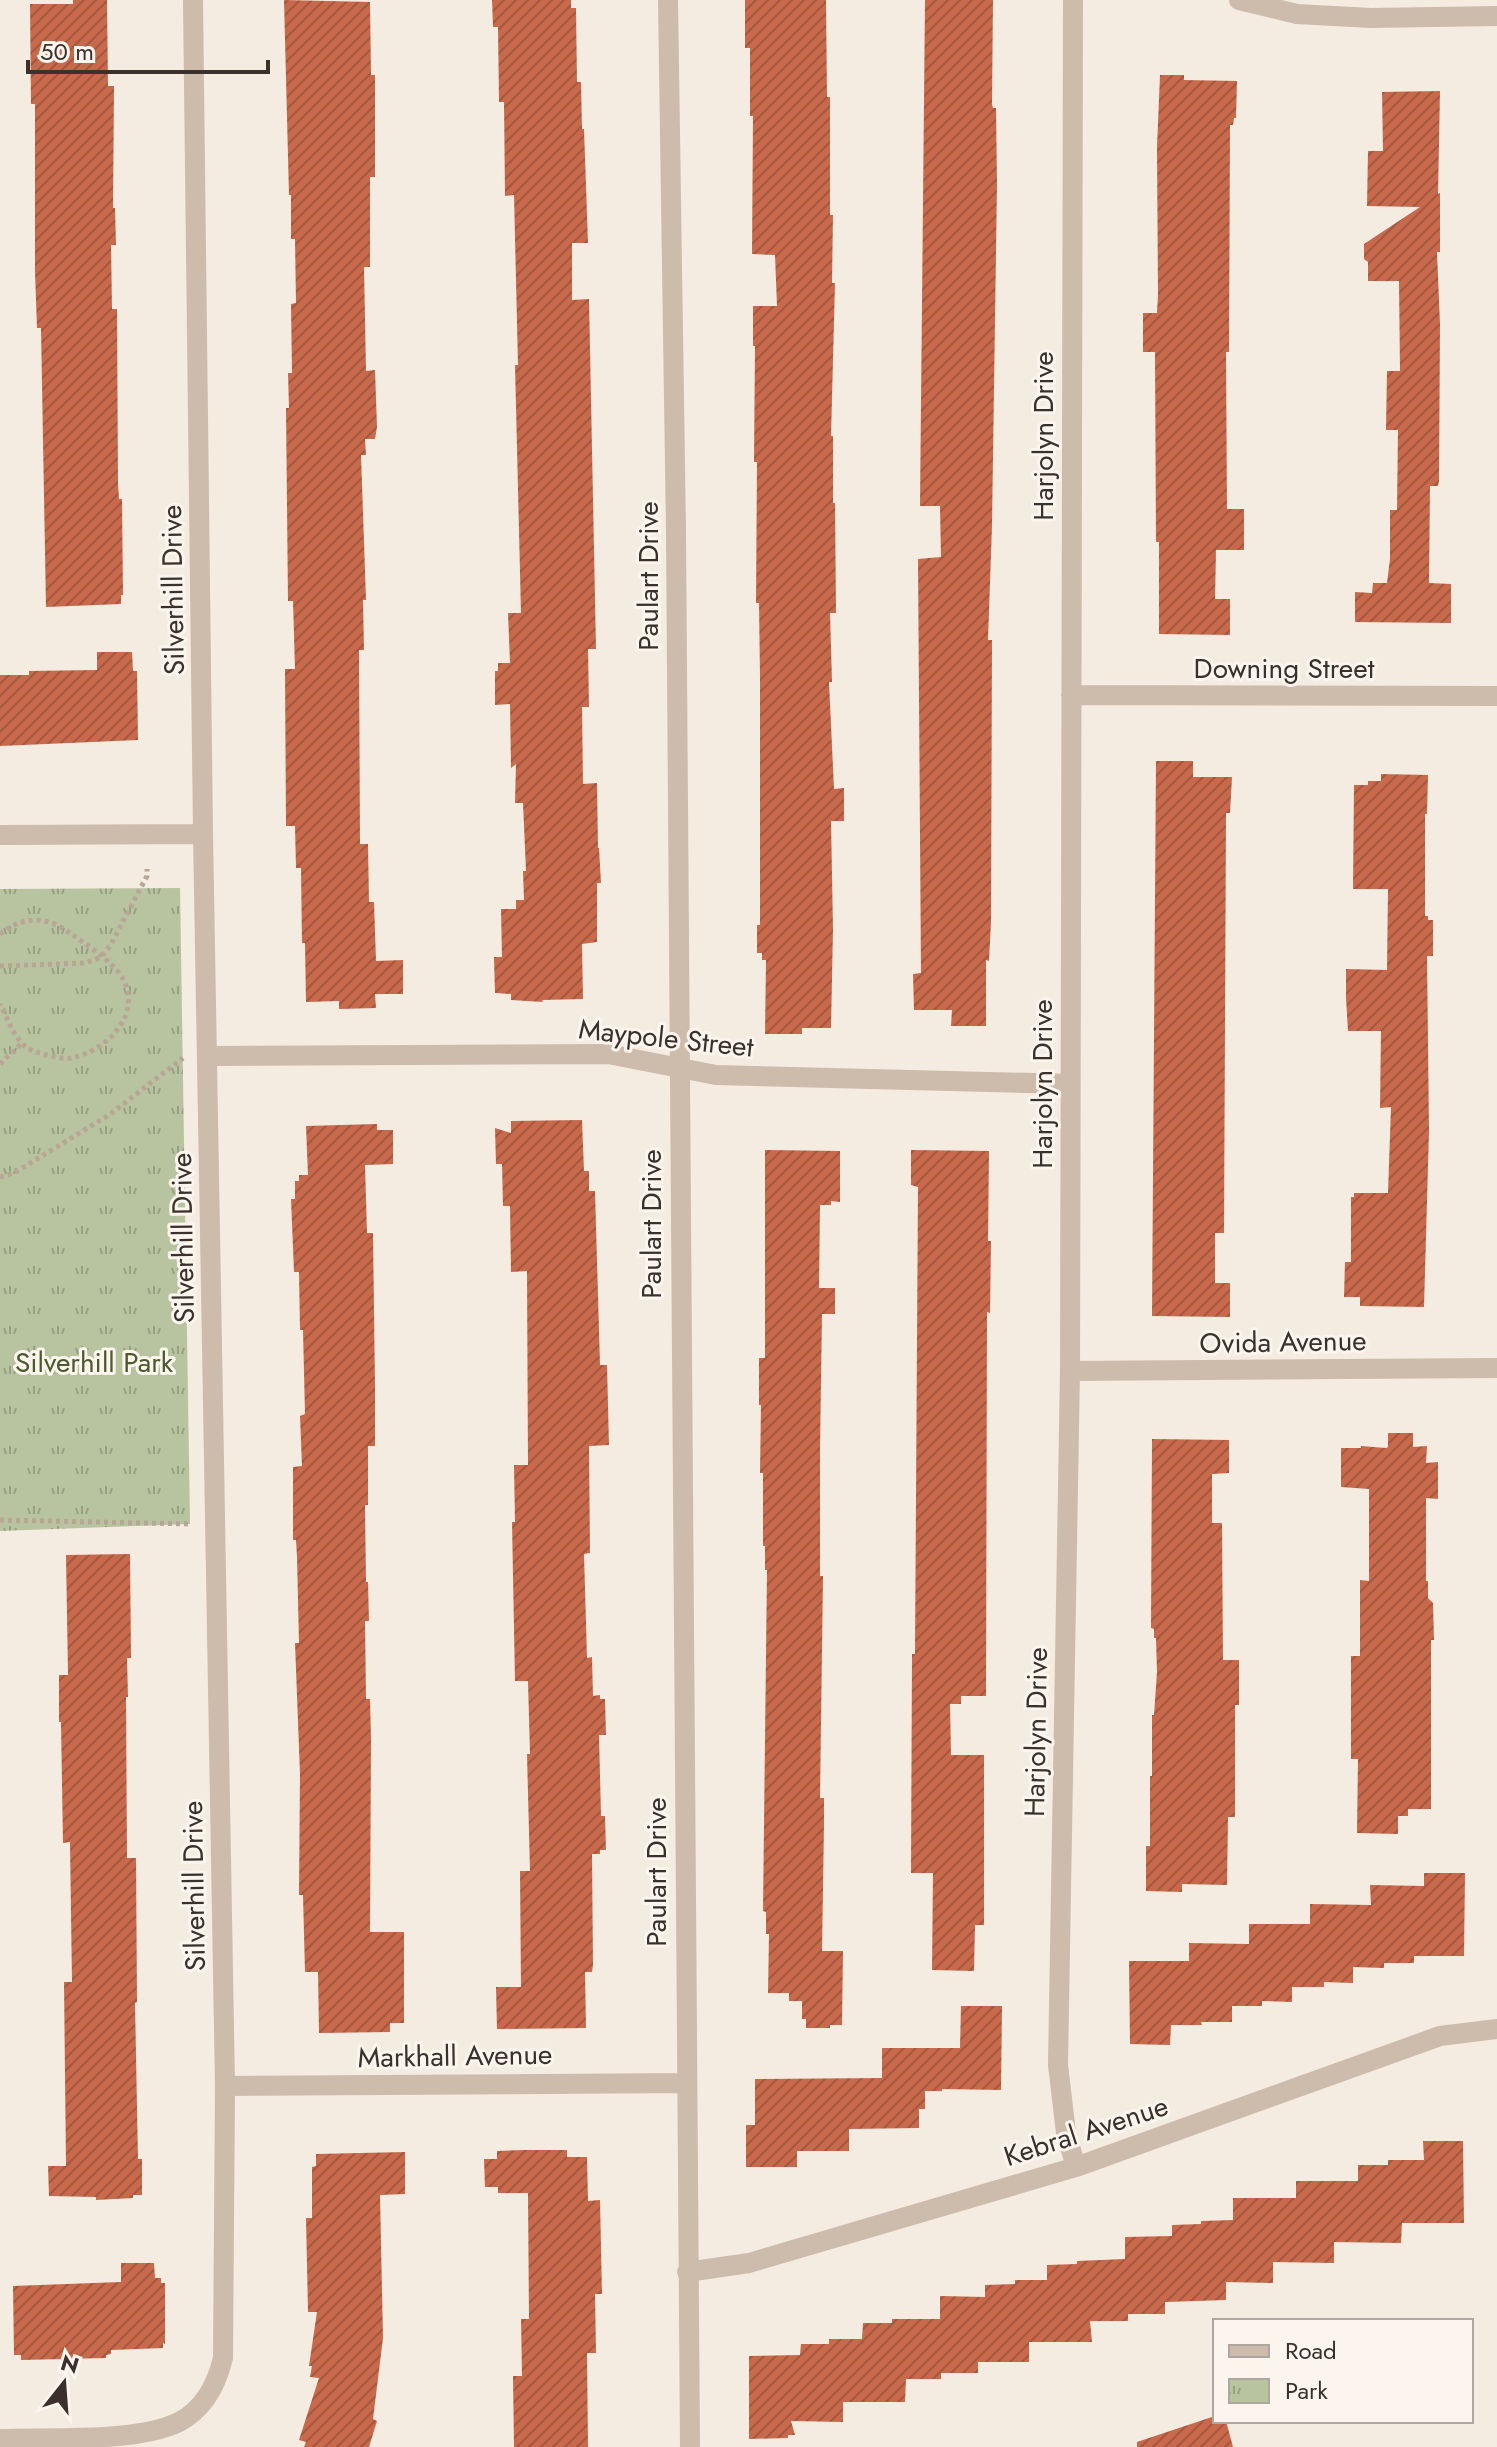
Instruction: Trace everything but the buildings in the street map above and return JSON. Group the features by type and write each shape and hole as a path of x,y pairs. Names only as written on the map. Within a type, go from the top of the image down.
{"street":[{"name":"Silverhill Drive","path":"0,2439 122,2435 161,2429 188,2416 209,2394 223,2358 225,2086 203,834 193,0"},
{"name":"Paulart Drive","path":"668,0 676,531 690,2447"},
{"name":"Harjolyn Drive","path":"1073,0 1070,1371 1058,2065 1066,2133 1076,2167"},
{"path":"1239,0 1297,14 1371,18 1497,16"},
{"name":"Downing Street","path":"1071,695 1497,696"},
{"path":"0,835 203,834"},
{"name":"Maypole Street","path":"208,1049 608,1054 716,1075 1070,1084"},
{"name":"Ovida Avenue","path":"1070,1371 1497,1368"},
{"name":"Kebral Avenue","path":"687,2272 749,2263 1076,2167 1440,2036 1497,2029"},
{"name":"Markhall Avenue","path":"225,2086 686,2083"}],"path":[{"path":"0,966 86,963 101,957 147,876 147,869"},
{"path":"0,934 23,920 57,924 119,974 128,997 124,1021 109,1041 72,1058 30,1050 22,1043 0,1004"},
{"path":"0,1064 22,1043"},
{"path":"0,1177 14,1173 109,1115 159,1075 208,1049"},
{"path":"0,1520 172,1522 216,1526"}],"green space":[{"name":"Silverhill Park","path":"180,888 190,1524 0,1531 0,889"}]}
